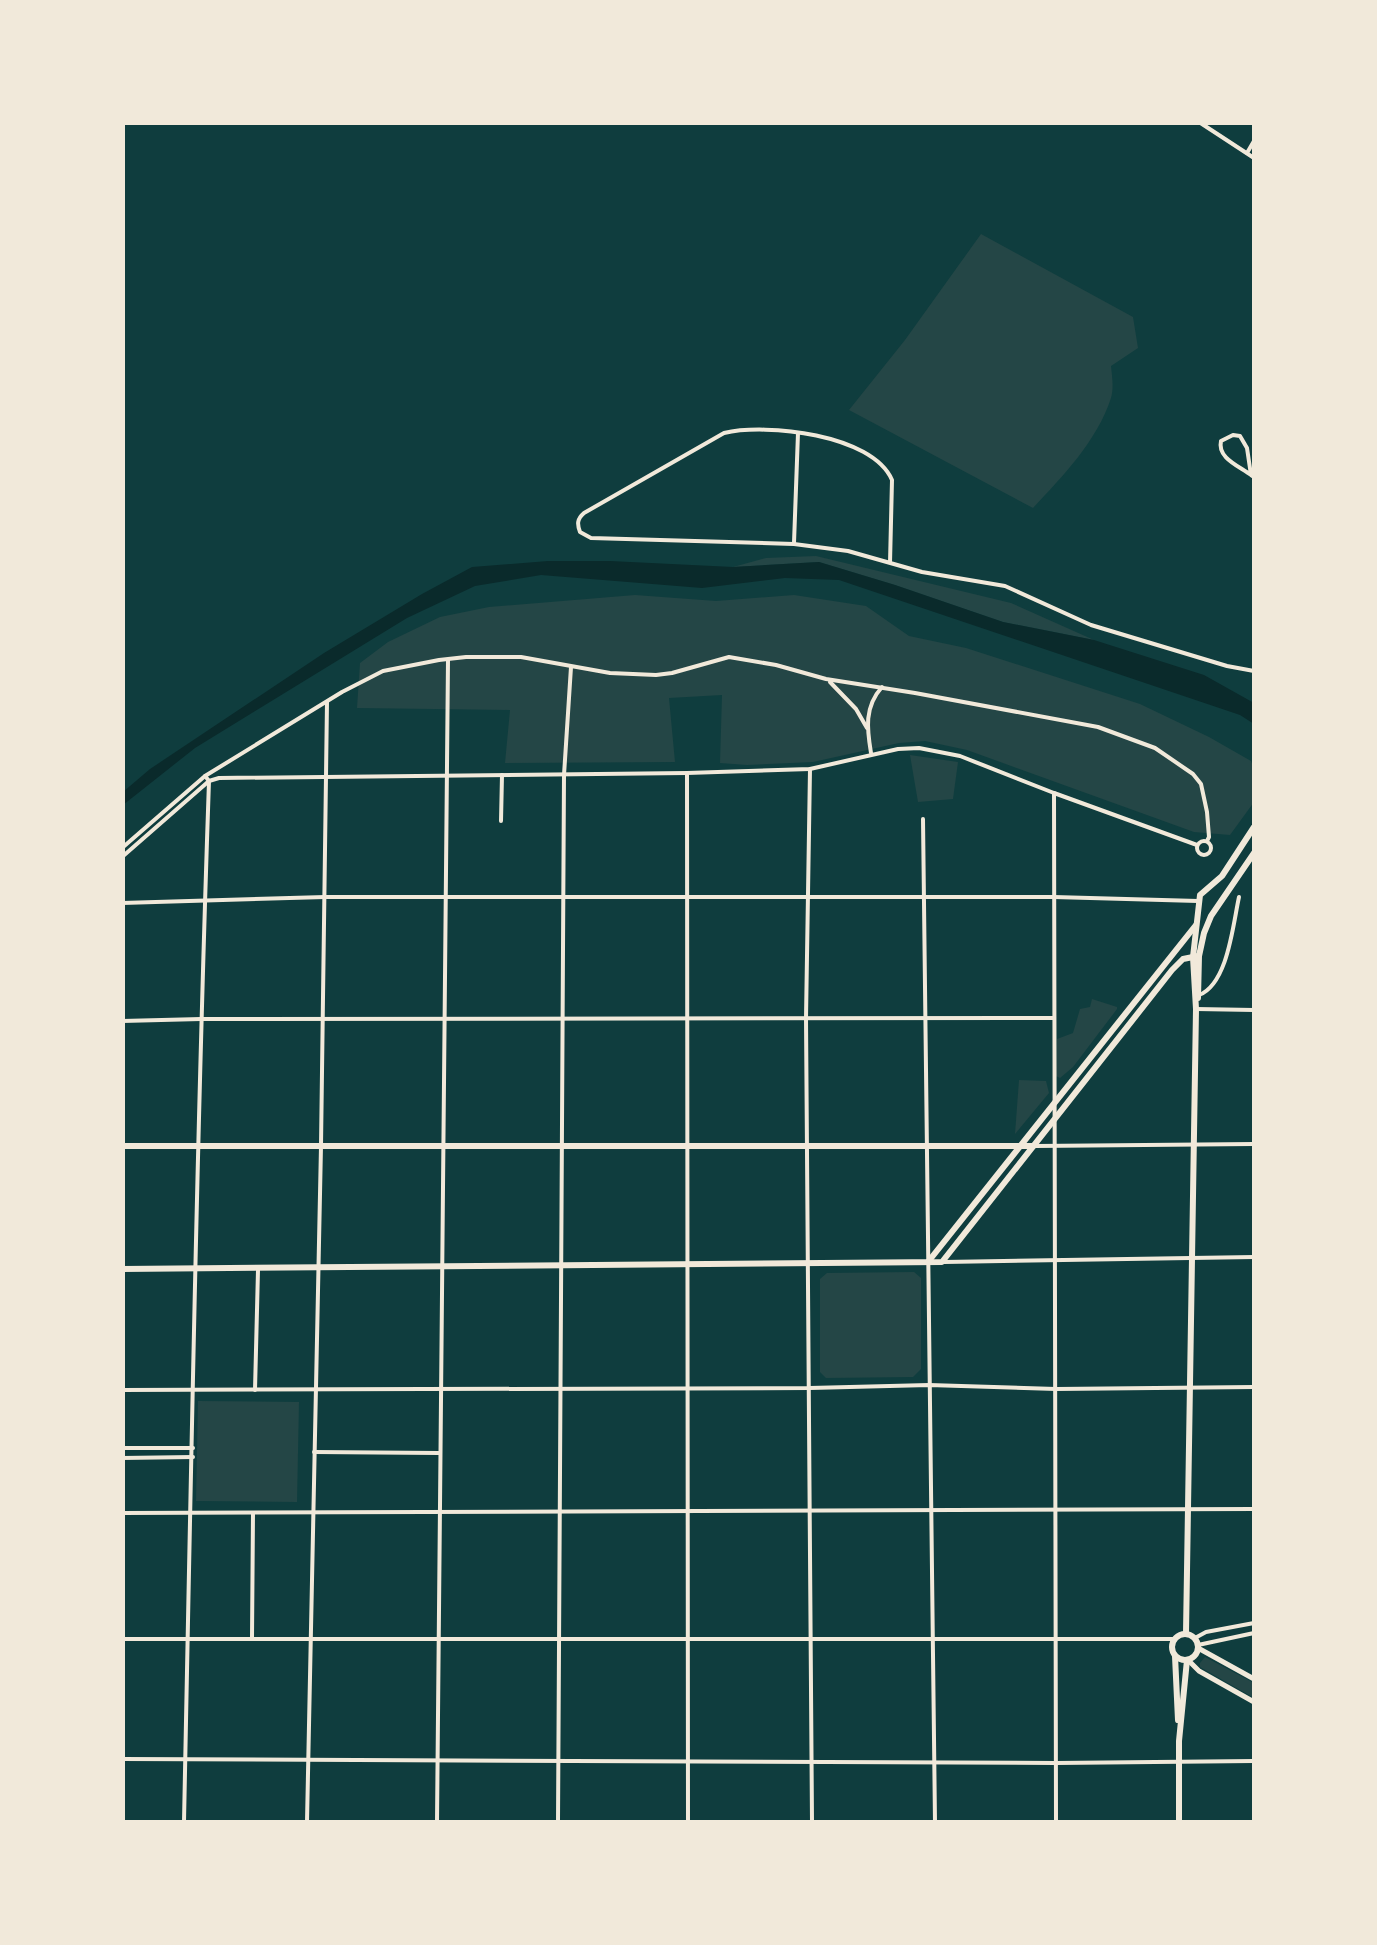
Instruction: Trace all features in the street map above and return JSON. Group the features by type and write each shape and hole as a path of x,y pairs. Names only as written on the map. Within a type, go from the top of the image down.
{"main road":[{"path":"1175,1656 1187,1660 1195,1656 1197,1644 1186,1633 1196,925 1204,890 1222,876 1254,827"},
{"path":"1196,1009 1196,957 1204,933 1222,898 1254,853"},
{"path":"1209,888 1218,890 1222,898"},
{"path":"1200,902 1208,910 1217,908"},
{"path":"928,1262 1196,925"},
{"path":"122,1268 942,1262 1178,964 1196,957"},
{"path":"1147,986 1154,993"},
{"path":"122,1146 1035,1146"},
{"path":"1180,1741 1175,1656 1171,1648 1174,1639 1186,1633"},
{"path":"1178,1822 1178,1761 1187,1660"}],"street":[{"path":"1199,122 1254,158"},
{"path":"1246,152 1254,141"},
{"path":"890,562 892,480 887,469 856,448 825,436 743,428 724,433 579,517 580,532 591,538 794,544 848,551 922,572 1005,586 1090,625 1254,671"},
{"path":"794,544 798,433"},
{"path":"1240,436 1253,476 1222,454 1220,441 1240,436"},
{"path":"122,848 207,778 328,700 383,671 466,657 521,657 610,673 656,676 729,656 826,679 1098,727 1155,748 1193,774 1200,784 1207,812 1206,841"},
{"path":"437,1822 448,660"},
{"path":"558,1822 564,775 571,666"},
{"path":"826,679 848,698 867,728"},
{"path":"871,755 869,708 872,697 882,687"},
{"path":"307,1822 328,700"},
{"path":"122,857 207,778 810,768 919,748 960,756 1197,845"},
{"path":"810,768 806,1018 812,1822"},
{"path":"687,773 688,1822"},
{"path":"501,821 502,775"},
{"path":"184,1822 207,778"},
{"path":"1054,794 1056,1822"},
{"path":"924,819 935,1822"},
{"path":"1197,845 1206,841"},
{"path":"1197,845 1200,854 1208,854 1211,847 1206,841"},
{"path":"122,904 325,897 1054,897 1200,902"},
{"path":"1198,996 1208,992 1220,972 1239,897"},
{"path":"1196,1009 1254,1010"},
{"path":"122,1021 1054,1018"},
{"path":"1035,1146 1254,1144"},
{"path":"942,1262 1254,1257"},
{"path":"256,1390 258,1268"},
{"path":"122,1390 1254,1387"},
{"path":"122,1448 193,1448"},
{"path":"314,1452 440,1453"},
{"path":"122,1458 193,1457"},
{"path":"122,1513 1254,1510"},
{"path":"252,1638 253,1513"},
{"path":"1197,1644 1206,1632 1254,1623"},
{"path":"1197,1644 1254,1633"},
{"path":"122,1639 1174,1639"},
{"path":"1197,1644 1254,1679"},
{"path":"1187,1660 1198,1671 1254,1702"},
{"path":"122,1760 1254,1761"}],"shaded area":[{"path":"981,234 1133,317 1138,348 1111,366 1112,394 1105,414 1078,457 1033,508 849,410"},
{"path":"816,556 1011,603 1094,640 1003,622 819,562 733,567 766,558"},
{"path":"548,561 733,567 819,562 1003,622 1094,640 1204,675 1254,703 1254,724 1240,715 839,580 785,578 702,588 541,575 475,586 407,618 195,748 123,805 123,792 150,769 324,653 422,594 472,567"},
{"path":"635,595 716,601 794,595 866,606 909,636 966,648 1140,704 1209,737 1251,761 1254,802 1230,835 1194,832 967,750 925,741 813,762 720,763 722,695 669,698 675,762 505,763 510,710 357,708 360,663 388,642 440,617 489,607"},
{"path":"910,755 958,762 953,799 918,802"},
{"path":"1092,999 1117,1009 1073,1067 1060,1078 1056,1076 1057,1039 1073,1033 1080,1009 1090,1007"},
{"path":"1019,1080 1046,1081 1049,1093 1015,1134"},
{"path":"914,1272 921,1278 921,1369 913,1377 826,1378 820,1372 820,1279 827,1273"},
{"path":"198,1401 299,1402 297,1502 196,1501"},
{"path":"1205,1657 1254,1683 1254,1698 1200,1667"}]}
